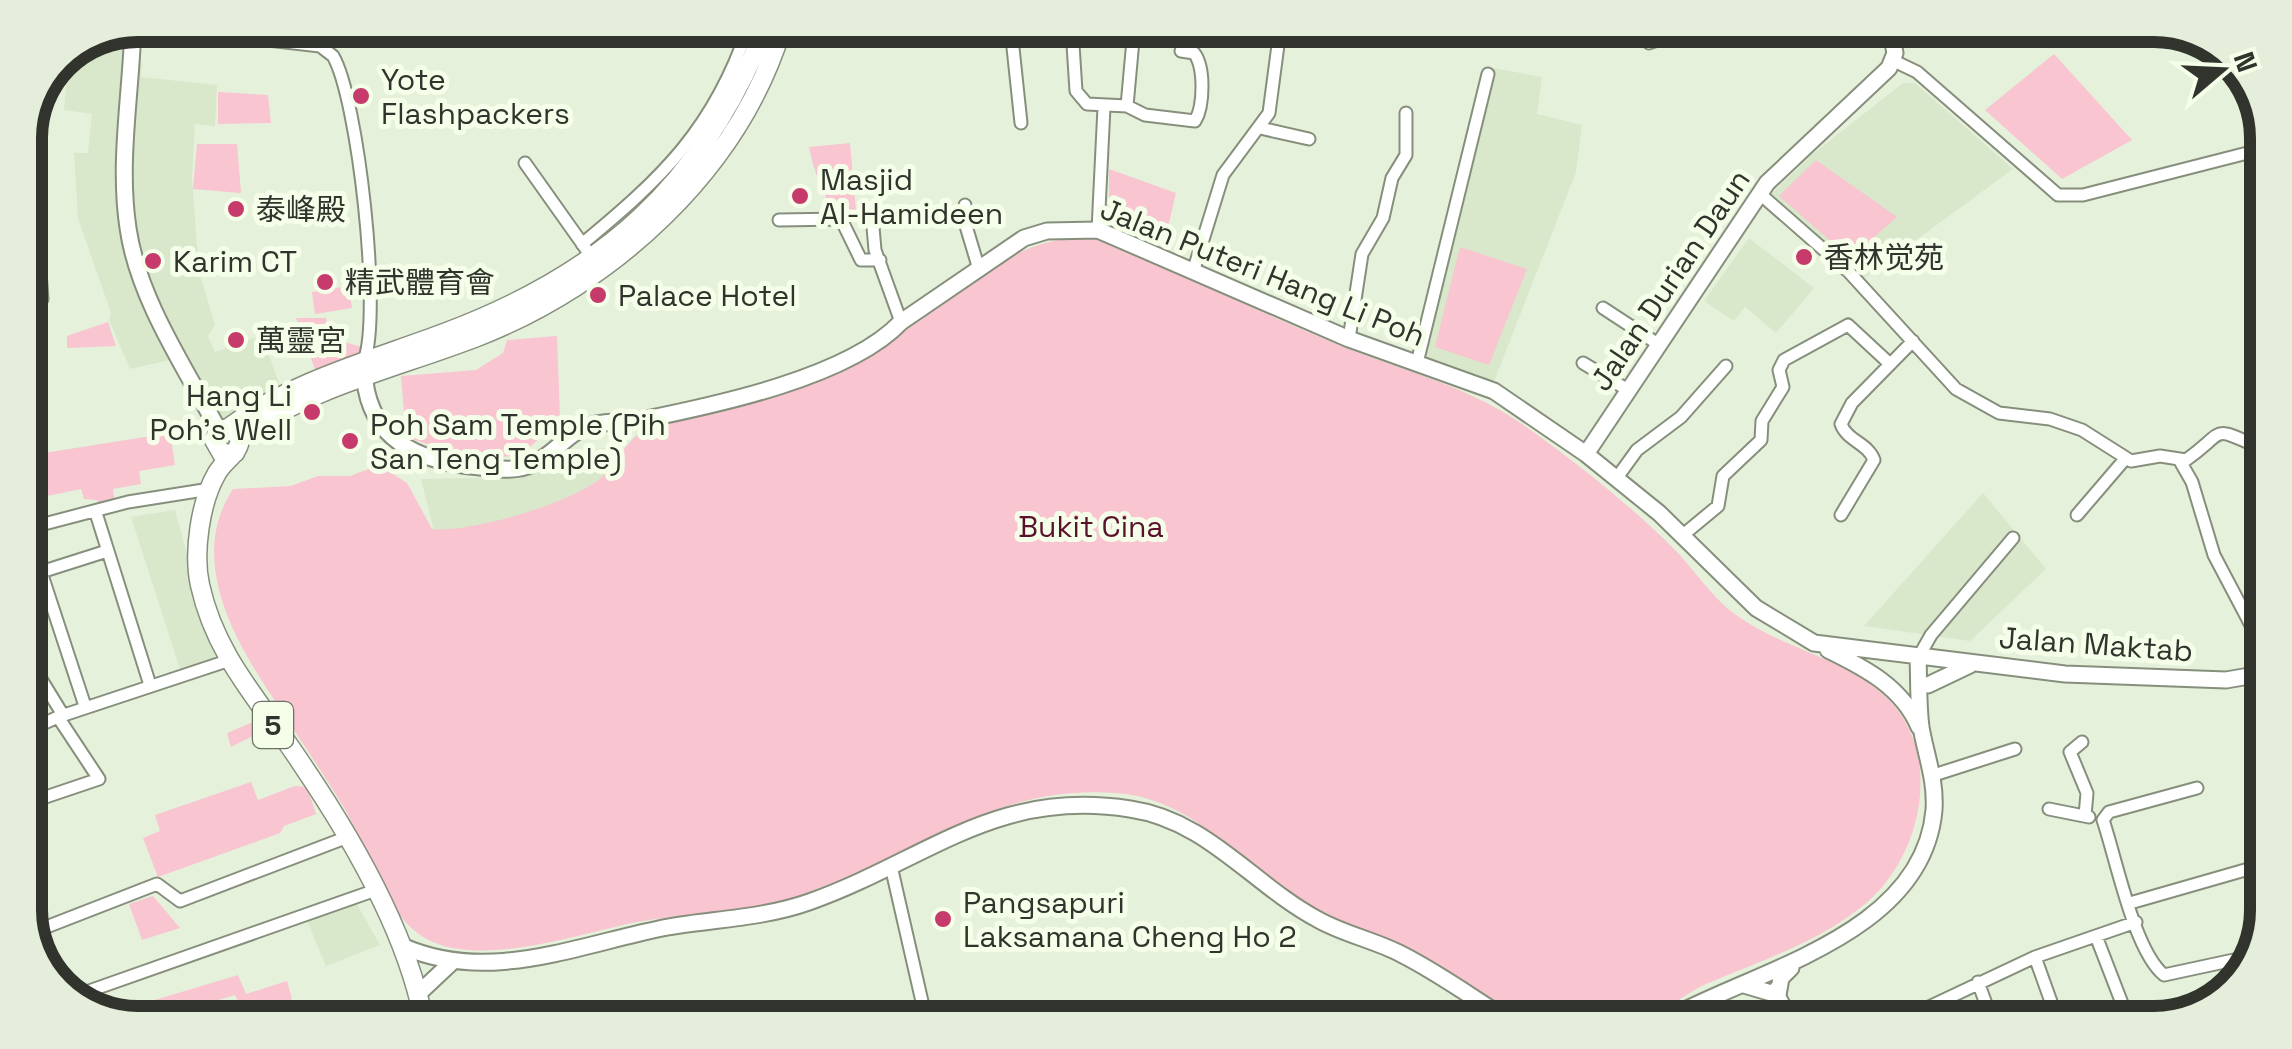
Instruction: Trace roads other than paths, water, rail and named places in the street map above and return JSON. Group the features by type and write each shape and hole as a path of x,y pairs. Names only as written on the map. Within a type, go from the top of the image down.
{"main road":[{"path":"213,481 228,439 289,391 364,369 521,302 641,218 696,159 745,78 759,42"},
{"path":"590,257 628,249 708,168 743,118 776,42"},
{"path":"228,439 300,400 342,384 364,369"},
{"name":"5","path":"213,481 197,562 207,610 227,661 299,758 345,838 402,946 421,1006"}],"street":[{"path":"135,42 124,171 128,232 151,298 228,439"},
{"path":"283,42 320,46 332,56 355,151 370,271 370,341 364,369"},
{"path":"525,163 590,257 696,136 737,62 743,42"},
{"path":"1012,42 1020,123"},
{"path":"1073,42 1076,91 1087,104 1126,106 1176,120 1198,119 1200,64 1194,53 1181,51"},
{"path":"1126,106 1133,42"},
{"path":"1192,272 1223,175 1238,150 1260,128 1275,88 1279,42"},
{"path":"1892,42 1894,61 1917,72 2058,195 2083,194 2249,152"},
{"name":"Jalan Durian Daun","path":"1586,454 1758,193 1894,61"},
{"path":"1417,363 1488,74"},
{"path":"1098,230 1104,107"},
{"path":"1349,339 1362,254 1383,218 1392,178 1406,156 1406,113"},
{"path":"1260,128 1308,139"},
{"path":"1758,193 1848,271 1956,389 1999,413 2050,419 2082,430 2125,459 2166,456 2180,461 2192,482 2214,555 2250,623"},
{"path":"965,205 966,226 978,266"},
{"path":"872,216 880,260 901,322"},
{"path":"779,220 841,219 861,260 880,260"},
{"name":"Jalan Puteri Hang Li Poh","path":"364,369 370,406 386,436 412,453 451,464 509,470 535,463 583,428 708,404 843,360 886,338 901,322 978,266 1024,238 1047,231 1098,230 1349,339 1494,392 1586,454 1683,535 1756,608 1814,643 1924,655"},
{"path":"1603,308 1658,344"},
{"path":"1683,535 1718,506 1723,476 1760,440 1762,421 1784,387 1778,370 1784,360 1848,325 1890,364"},
{"path":"1841,515 1874,460 1872,452 1844,433 1842,424 1852,403 1913,340"},
{"path":"1583,363 1628,390"},
{"path":"1616,479 1637,450 1681,417 1726,366"},
{"path":"342,384 370,406"},
{"path":"2180,461 2216,433 2227,433 2249,443"},
{"path":"2077,515 2125,459"},
{"path":"43,526 213,481"},
{"path":"96,513 150,685"},
{"path":"1926,744 1924,655 1931,635 2013,538"},
{"path":"43,571 106,550"},
{"path":"43,578 85,706"},
{"path":"1689,1006 1794,964 1844,935 1909,873 1931,823 1934,775 1914,716 1894,690 1860,666 1814,643"},
{"path":"1924,655 1928,685 1926,744"},
{"name":"Jalan Maktab","path":"1924,655 2142,677 2226,680 2250,676"},
{"path":"43,724 85,706 227,661"},
{"path":"1928,685 1974,663"},
{"path":"43,685 99,779 43,798"},
{"path":"2082,742 2070,752 2087,793 2085,816"},
{"path":"1934,775 2015,749"},
{"path":"2103,820 2109,812 2196,788"},
{"path":"402,946 451,963 510,962 664,928 786,909 891,866 983,820 1011,812 1078,804 1134,809 1175,820 1196,831 1296,907 1398,952 1486,1006"},
{"path":"2049,809 2103,820"},
{"path":"2103,820 2136,922 2153,962 2164,975 2236,960"},
{"path":"44,927 157,884 180,901 345,838"},
{"path":"891,866 923,1006"},
{"path":"2130,903 2250,869"},
{"path":"87,992 373,891"},
{"path":"1930,1006 2035,957 2136,922"},
{"path":"2096,936 2123,1006"},
{"path":"2035,957 2053,1006"},
{"path":"418,994 451,963"},
{"path":"1778,995 1782,978 1794,964"},
{"path":"1770,974 1785,1006"},
{"path":"1978,982 1987,1006"},
{"path":"1744,986 1778,995"}],"place":[{"name":"Yote Flashpackers","path":"361,96"},
{"name":"Masjid Al-Hamideen","path":"800,196"},
{"name":"泰峰殿","path":"236,209"},
{"name":"香林觉苑","path":"1804,257"},
{"name":"Karim CT","path":"153,261"},
{"name":"精武體育會","path":"325,282"},
{"name":"Palace Hotel","path":"598,295"},
{"name":"萬靈宮","path":"236,340"},
{"name":"Hang Li Poh's Well","path":"312,412"},
{"name":"Poh Sam Temple (Pih San Teng Temple)","path":"350,441"},
{"name":"Pangsapuri Laksamana Cheng Ho 2","path":"943,919"}],"park label":[{"name":"Bukit Cina","path":"1091,526"}]}
